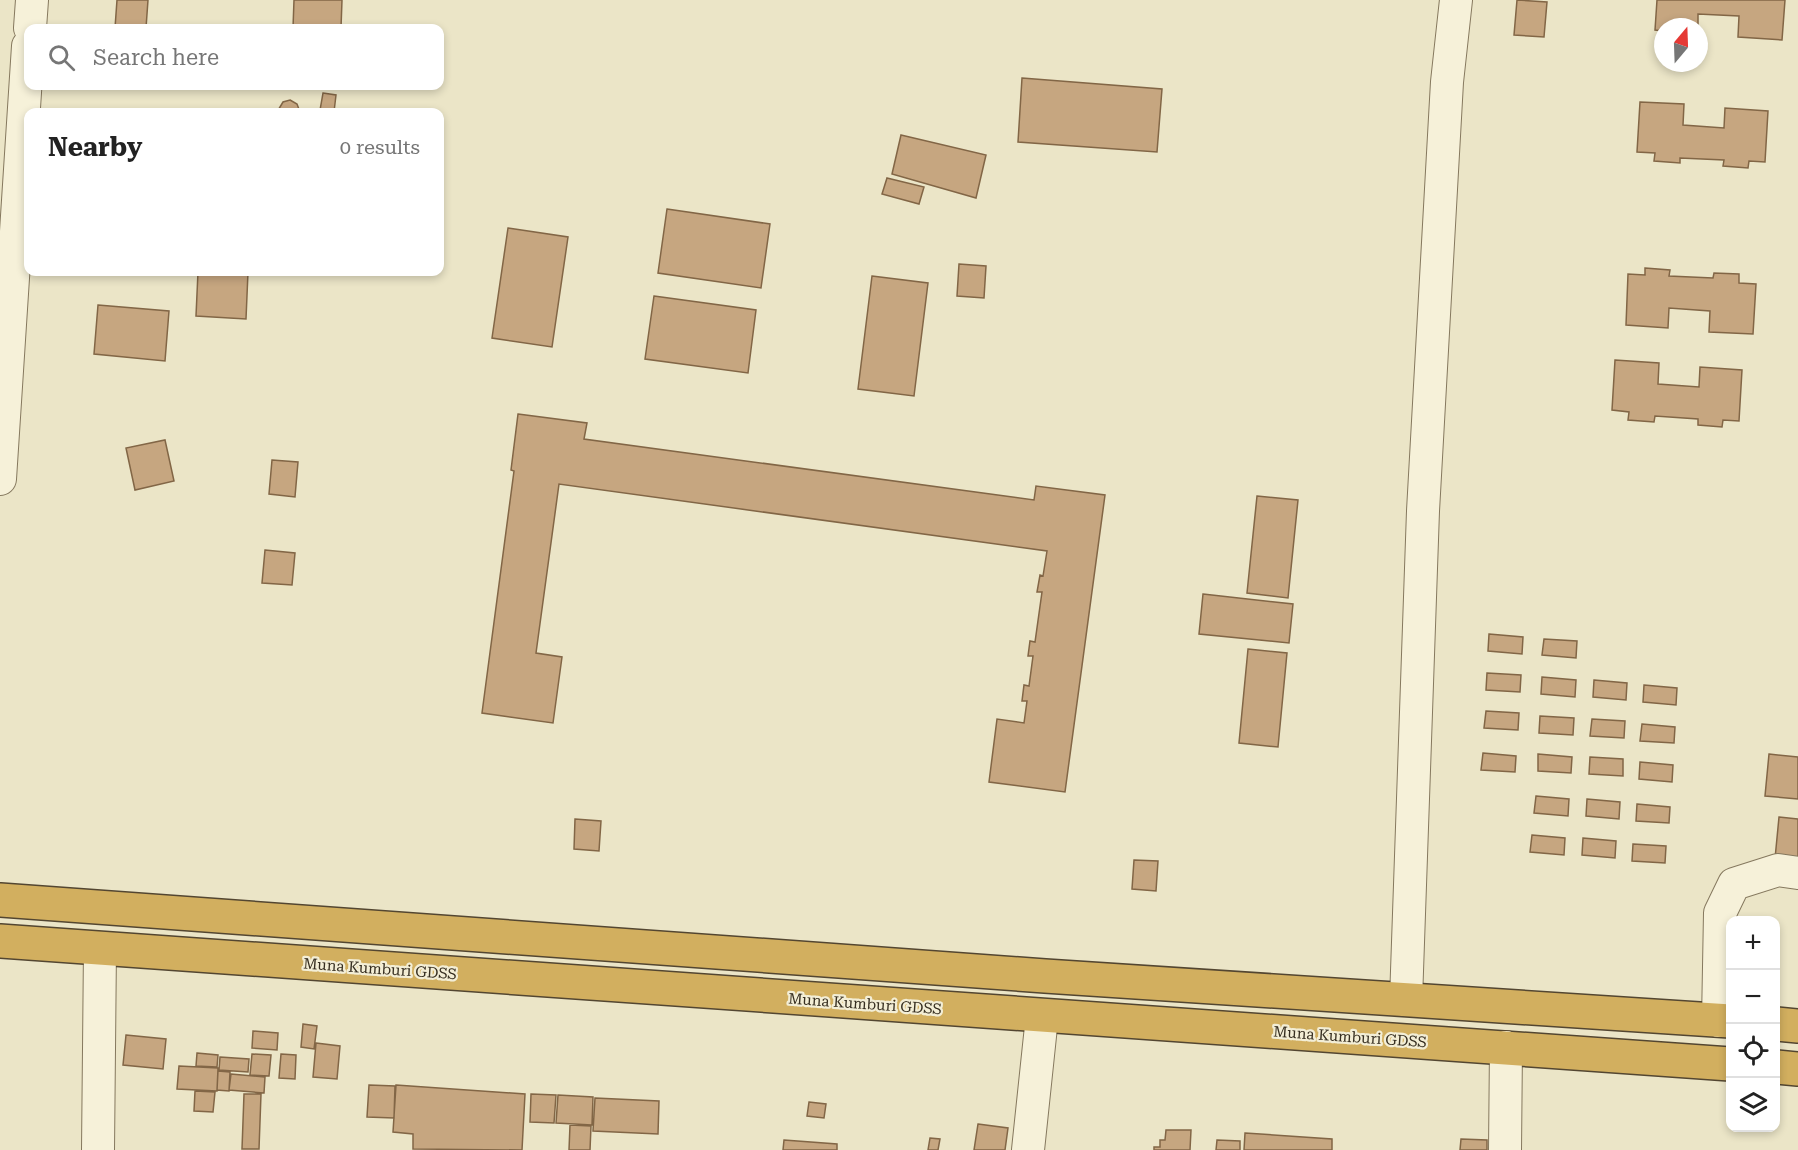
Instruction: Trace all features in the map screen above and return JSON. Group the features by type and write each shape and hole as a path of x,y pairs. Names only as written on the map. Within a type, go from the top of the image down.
{"highway":[{"path":"0,900 1724,1021"},
{"name":"Muna Kumburi GDSS","path":"0,941 1042,1017 1726,1064"},
{"path":"1780,1024 1798,1026"},
{"path":"1780,1067 1798,1069"}],"street":[{"path":"30,24 32,0"},
{"path":"1406,1000 1423,511 1447,82 1456,0"},
{"path":"0,479 25,90"},
{"path":"1724,1021 1720,913 1734,884 1778,870 1798,873"},
{"path":"98,1150 100,948"},
{"path":"1028,1150 1042,1017"},
{"path":"1505,1150 1506,1047"}],"building":[{"path":"117,0 148,0 146,24 115,24"},
{"path":"294,0 342,0 341,24 293,24"},
{"path":"1517,0 1547,2 1544,37 1514,35"},
{"path":"1657,0 1785,0 1782,40 1738,37 1739,16 1698,14 1698,18 1656,18"},
{"path":"1022,78 1162,89 1157,152 1018,142"},
{"path":"323,93 336,95 334,108 320,108"},
{"path":"290,100 297,104 298,108 279,108 283,102"},
{"path":"1640,102 1684,104 1683,125 1724,128 1725,108 1768,111 1765,162 1749,161 1748,168 1723,166 1724,160 1680,158 1680,163 1654,161 1655,153 1637,152"},
{"path":"901,135 986,155 976,198 892,174"},
{"path":"887,178 924,187 919,204 882,194"},
{"path":"667,209 770,224 761,288 658,273"},
{"path":"508,228 568,237 552,347 492,338"},
{"path":"959,264 986,266 984,298 957,296"},
{"path":"1645,268 1670,270 1669,276 1713,278 1714,273 1739,274 1739,283 1756,284 1753,334 1709,332 1710,311 1669,308 1668,328 1626,325 1628,274 1645,275"},
{"path":"198,276 248,276 246,319 196,316"},
{"path":"872,276 928,283 914,396 858,389"},
{"path":"654,296 756,310 748,373 645,359"},
{"path":"98,305 169,311 165,361 94,354"},
{"path":"1615,360 1659,363 1658,384 1699,387 1700,367 1742,370 1739,421 1723,420 1722,427 1698,425 1698,419 1655,416 1654,422 1628,420 1629,412 1612,410"},
{"path":"518,414 587,423 584,439 1034,500 1036,486 1105,495 1065,792 989,782 997,719 1024,723 1027,701 1022,701 1024,685 1029,686 1033,656 1028,656 1030,641 1035,642 1042,592 1037,592 1040,575 1043,576 1047,551 559,484 536,653 562,657 553,723 482,713 514,471 511,470"},
{"path":"165,440 174,481 135,490 126,448"},
{"path":"272,460 298,462 295,497 269,494"},
{"path":"1257,496 1298,500 1288,598 1247,593"},
{"path":"265,550 295,553 292,585 262,583"},
{"path":"1203,594 1293,604 1289,643 1199,634"},
{"path":"1489,634 1523,637 1522,654 1488,651"},
{"path":"1544,639 1577,641 1576,658 1542,655"},
{"path":"1248,649 1287,653 1278,747 1239,743"},
{"path":"1487,673 1521,675 1520,692 1486,690"},
{"path":"1542,677 1576,680 1575,697 1541,694"},
{"path":"1594,680 1627,683 1626,700 1593,697"},
{"path":"1644,685 1677,688 1676,705 1643,702"},
{"path":"1486,711 1519,713 1518,730 1484,728"},
{"path":"1540,716 1574,718 1573,735 1539,733"},
{"path":"1592,719 1625,721 1624,738 1590,736"},
{"path":"1642,724 1675,727 1674,743 1640,741"},
{"path":"1483,753 1516,756 1515,772 1481,770"},
{"path":"1538,754 1572,757 1571,773 1538,771"},
{"path":"1769,754 1798,757 1798,799 1765,796"},
{"path":"1590,757 1623,759 1623,776 1589,774"},
{"path":"1640,762 1673,765 1672,782 1639,779"},
{"path":"1536,796 1569,799 1568,816 1534,813"},
{"path":"1587,799 1620,802 1619,819 1586,816"},
{"path":"1637,804 1670,807 1669,823 1636,821"},
{"path":"1779,817 1798,819 1798,872 1774,869"},
{"path":"575,819 601,821 599,851 574,849"},
{"path":"1532,835 1565,838 1564,855 1530,852"},
{"path":"1583,838 1616,841 1615,858 1582,855"},
{"path":"1633,844 1666,846 1665,863 1632,861"},
{"path":"1134,860 1158,861 1156,891 1132,889"},
{"path":"303,1024 317,1026 314,1049 301,1047"},
{"path":"253,1031 278,1033 277,1050 252,1048"},
{"path":"126,1035 166,1039 163,1069 123,1065"},
{"path":"316,1043 340,1046 337,1079 313,1077"},
{"path":"197,1053 218,1055 217,1067 196,1066"},
{"path":"252,1054 271,1055 269,1076 250,1075"},
{"path":"281,1054 296,1055 295,1079 279,1078"},
{"path":"220,1057 249,1059 248,1072 219,1070"},
{"path":"179,1066 218,1068 217,1091 177,1089"},
{"path":"218,1071 230,1072 229,1091 217,1090"},
{"path":"231,1074 265,1077 264,1093 229,1090"},
{"path":"369,1085 395,1086 394,1118 367,1117"},
{"path":"396,1085 525,1094 522,1150 413,1149 413,1134 393,1132"},
{"path":"195,1091 215,1092 213,1112 194,1111"},
{"path":"244,1094 261,1094 259,1149 242,1149"},
{"path":"531,1094 556,1095 554,1123 530,1122"},
{"path":"558,1095 593,1097 592,1125 556,1123"},
{"path":"595,1098 659,1101 658,1134 593,1131"},
{"path":"809,1102 826,1104 824,1118 807,1116"},
{"path":"978,1124 1008,1128 1005,1150 974,1150"},
{"path":"570,1125 591,1126 590,1150 569,1150"},
{"path":"1166,1130 1191,1130 1190,1150 1154,1150 1154,1147 1160,1147 1160,1140 1165,1140"},
{"path":"1245,1133 1332,1139 1332,1150 1244,1150"},
{"path":"930,1138 940,1139 938,1150 928,1150"},
{"path":"1461,1139 1487,1140 1487,1150 1460,1150"},
{"path":"784,1140 837,1144 837,1150 783,1150"},
{"path":"1217,1140 1240,1141 1240,1150 1216,1150"}]}
